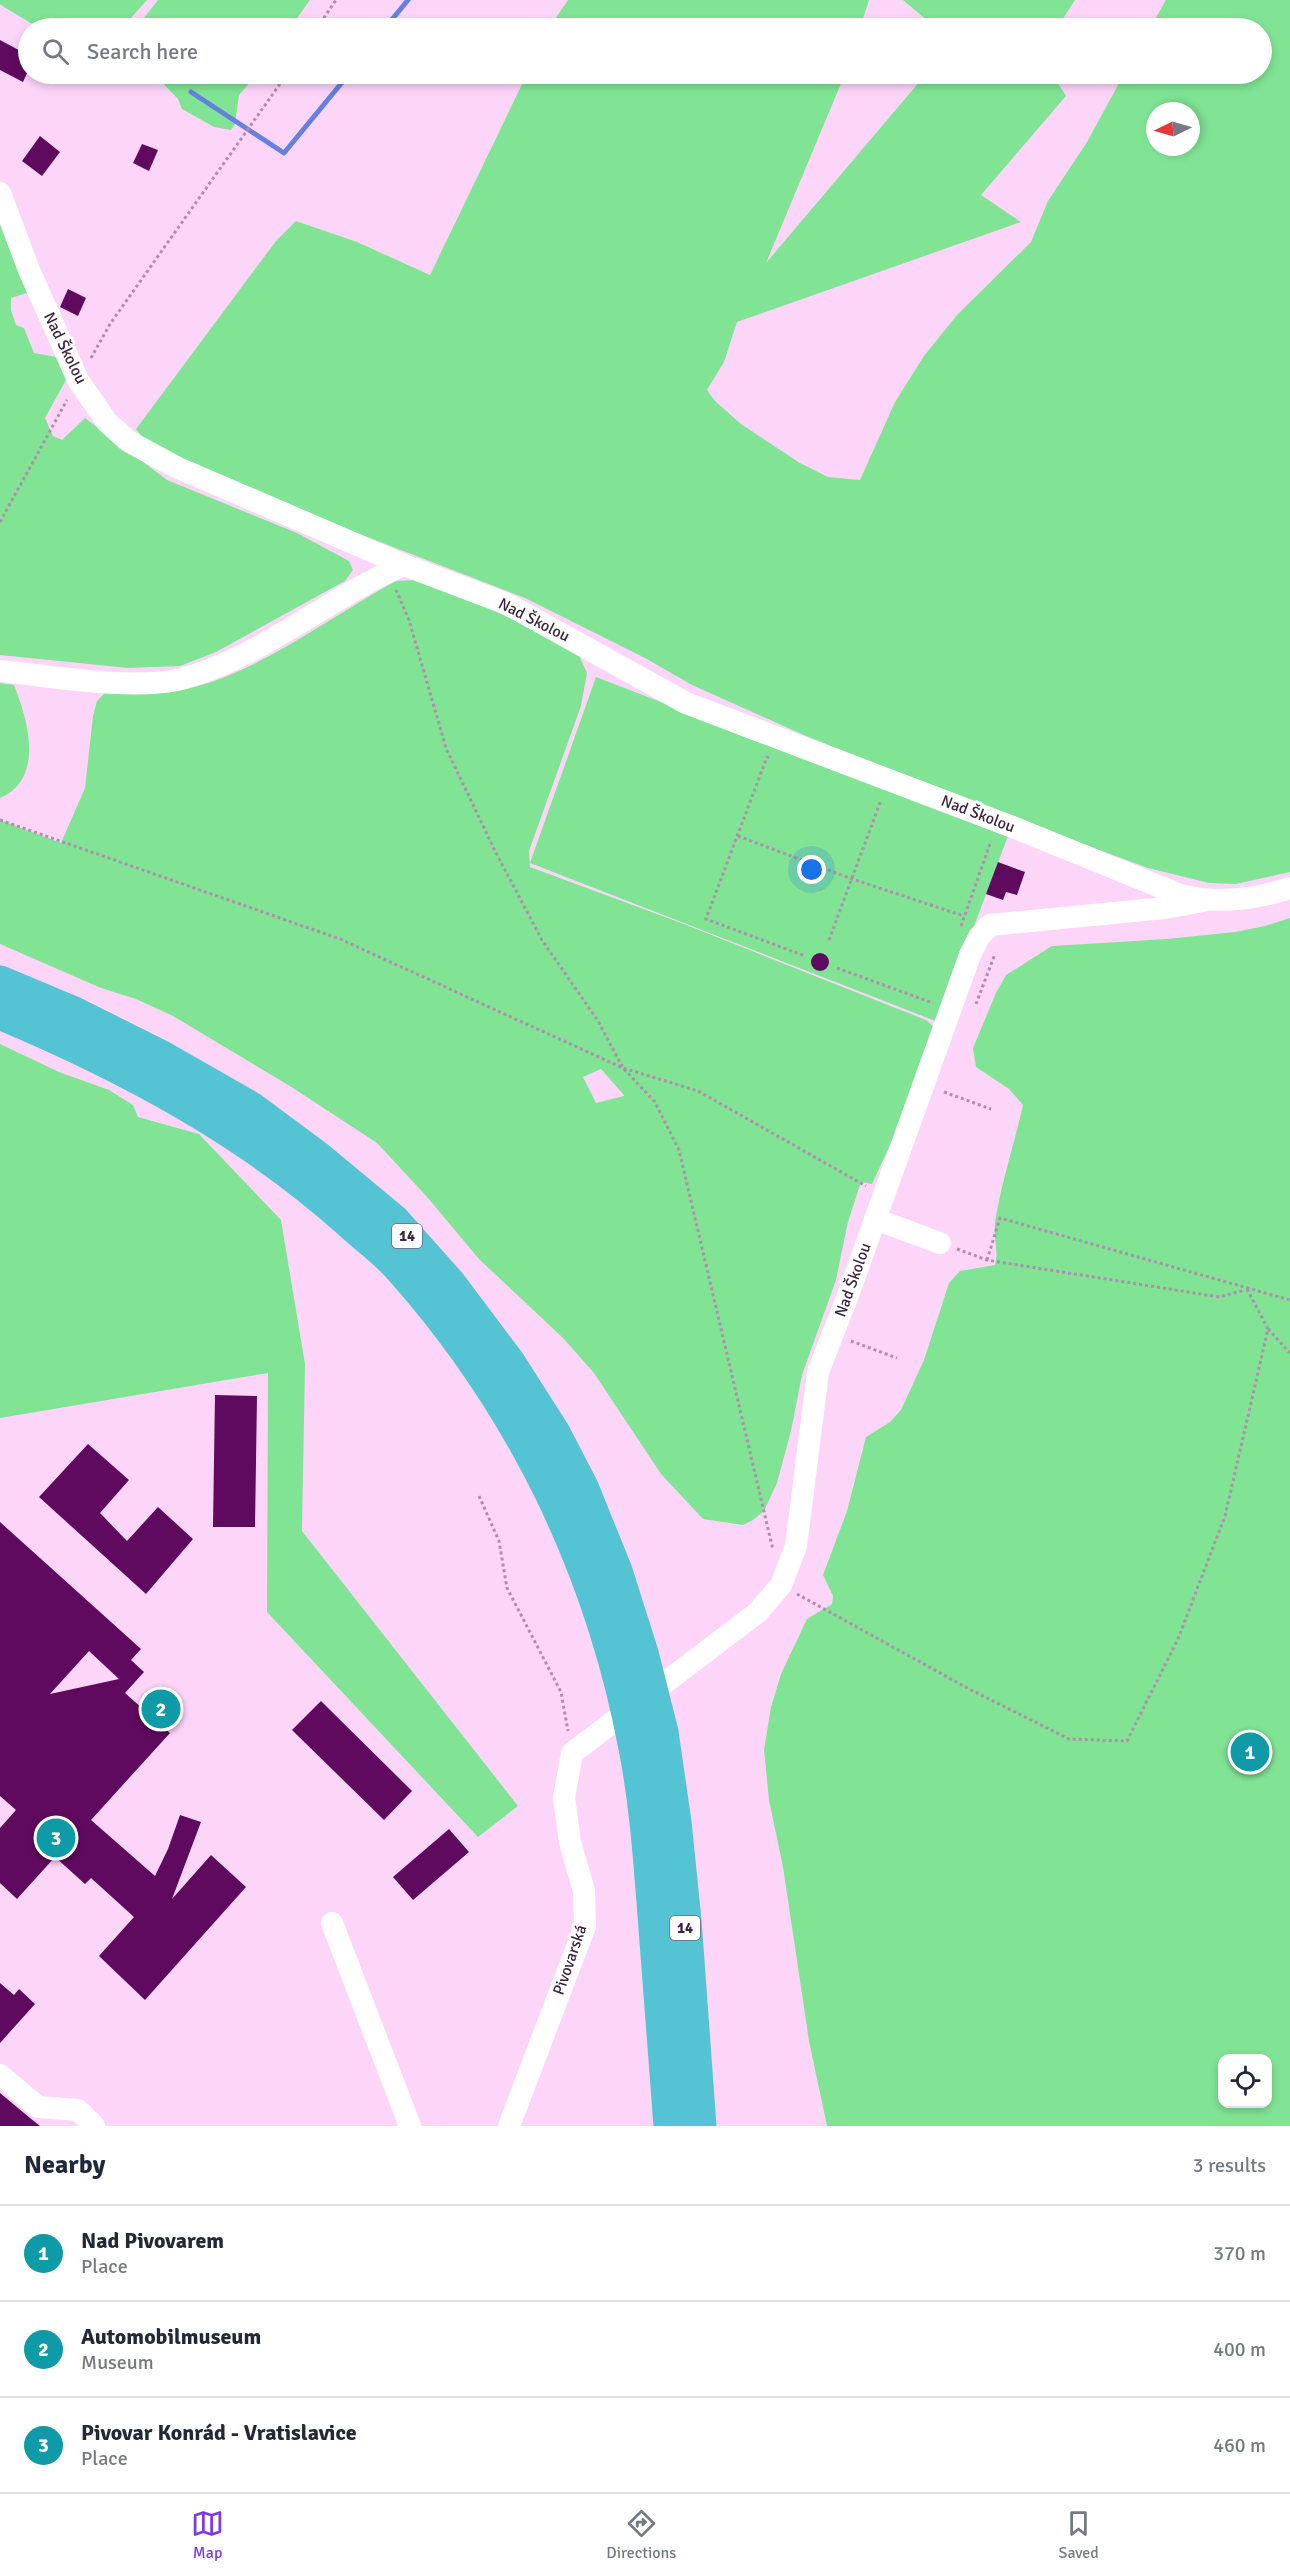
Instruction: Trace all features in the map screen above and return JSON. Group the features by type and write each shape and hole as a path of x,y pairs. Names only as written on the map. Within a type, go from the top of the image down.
{"highway":[{"name":"14","path":"0,982 74,1013 162,1057 251,1108 317,1157 394,1221 450,1284 510,1364 554,1433 582,1487 616,1571 629,1661 649,1740 675,1822 685,1920 700,2126"},
{"name":"14","path":"0,1013 63,1039 167,1092 239,1136 310,1187 398,1266 487,1378 536,1459 574,1541 602,1615 629,1661"},
{"name":"14","path":"649,1740 647,1826 670,2126"}],"street":[{"name":"Nad Školou","path":"0,193 29,270 78,380 107,422 128,441 176,467 396,569 507,604 686,703 1010,826 1178,894 1203,901"},
{"path":"0,671 124,683 176,680 224,665 396,569"},
{"name":"Nad Školou","path":"572,1754 757,1613 781,1586 796,1546 818,1372 970,955 979,937 990,925 1264,896 1290,888"},
{"path":"875,1220 940,1243"},
{"name":"Pivovarská","path":"509,2126 585,1926 584,1892 570,1842 564,1798 572,1754"},
{"path":"332,1923 410,2126"},
{"path":"0,2075 38,2107 78,2110 94,2126"}],"path":[{"path":"324,18 336,0"},
{"path":"0,522 110,324 279,84"},
{"path":"396,569 446,748 495,851 542,940 598,1021 623,1068 655,1102 679,1150 773,1551"},
{"path":"777,761 767,757 706,919 805,956"},
{"path":"829,940 882,800 871,796"},
{"path":"0,820 339,939 623,1068 698,1091 884,1196"},
{"path":"738,836 852,879 970,918"},
{"path":"960,927 993,842 982,837"},
{"path":"974,1009 998,946"},
{"path":"837,968 932,1004 936,993"},
{"path":"940,1103 948,1082"},
{"path":"944,1092 991,1109"},
{"path":"987,1260 1000,1218 1290,1300"},
{"path":"940,1243 987,1260 1220,1297 1246,1289"},
{"path":"1246,1289 1268,1329 1290,1353"},
{"path":"781,1586 885,1644 1069,1739 1127,1742 1178,1639 1225,1516 1268,1329"},
{"path":"846,1349 849,1340 897,1358"},
{"path":"479,1496 500,1541 507,1588 561,1692 572,1754"}],"green space":[{"path":"0,0 147,0 131,18 22,18 0,4"},
{"path":"158,0 310,0 297,18 144,18"},
{"path":"568,0 869,0 863,18 556,18"},
{"path":"903,0 1075,0 1063,18 924,18"},
{"path":"1166,0 1290,0 1290,872 1236,884 1209,883 1148,868 1018,820 806,736 692,685 645,658 525,598 264,497 145,441 136,429 276,241 296,221 357,242 430,275 522,84 841,84 766,263 918,84 1058,84 1066,96 981,195 1021,222 737,322 724,362 707,390 715,401 741,424 800,463 828,477 860,480 895,402 924,356 957,315 1031,242 1048,201 1087,142 1119,84 1272,84 1272,18 1156,18"},
{"path":"164,84 248,84 239,95 235,124 231,130 214,127 182,109 178,99"},
{"path":"0,223 27,293 11,298 11,310 16,325 24,328 34,353 57,357 67,378 45,418 53,436 62,440 85,418 167,480 297,533 349,561 353,570 345,581 216,652 180,666 128,668 0,655"},
{"path":"417,580 477,602 577,651 587,673 581,706 529,851 530,867 684,924 926,1020 933,1026 909,1104 872,1184 861,1182 848,1222 836,1280 802,1375 791,1431 777,1483 764,1511 743,1525 703,1519 661,1474 594,1373 563,1338 479,1259 428,1198 377,1143 293,1088 173,1016 136,999 101,988 0,944 0,820 61,843 85,788 93,716 97,701 107,691 172,691 209,683 264,659 396,581","holes":["601,1069 624,1095 596,1103 583,1077"]},
{"path":"596,677 1008,836 938,1022 530,863"},
{"path":"0,683 14,685 28,731 29,748 28,763 23,777 14,789 0,798"},
{"path":"1290,918 1290,2126 827,2126 809,2041 783,1867 769,1800 764,1750 771,1707 781,1674 807,1619 832,1604 833,1596 823,1575 847,1511 866,1437 890,1422 901,1410 924,1360 949,1283 960,1271 995,1265 995,1228 998,1208 1023,1105 1009,1089 976,1067 973,1048 1006,975 1052,946 1235,932"},
{"path":"0,1044 59,1072 109,1090 133,1105 138,1117 199,1134 281,1220 305,1364 302,1531 518,1806 478,1837 267,1612 268,1373 0,1418"}],"building":[{"path":"0,40 18,50 18,79 0,70"},
{"path":"40,136 60,152 42,176 22,161"},
{"path":"142,144 158,150 149,171 133,163"},
{"path":"68,289 86,298 78,316 60,307"},
{"path":"998,862 1025,872 1017,895 1006,892 1003,900 986,894"},
{"path":"820,953 826,956 829,962 826,968 820,971 814,968 811,962 814,956"},
{"path":"215,1395 257,1396 255,1527 213,1527"},
{"path":"88,1444 129,1480 100,1513 127,1541 158,1507 193,1539 146,1594 39,1497"},
{"path":"0,1522 141,1649 131,1660 144,1672 125,1693 170,1733 91,1820 155,1876 180,1815 201,1822 172,1899 211,1855 246,1887 145,2000 99,1956 134,1917 91,1878 85,1884 55,1857 17,1899 0,1883 0,1828 16,1810 0,1796","holes":["89,1651 119,1679 50,1694"]},
{"path":"321,1701 412,1791 384,1820 292,1730"},
{"path":"449,1829 469,1852 413,1900 393,1877"},
{"path":"0,1983 14,1995 19,1989 35,2004 0,2043"},
{"path":"0,2093 30,2118 40,2126 0,2126"}],"waterway":[{"path":"393,18 408,0"},
{"path":"191,92 284,153 341,84"}],"place":[{"name":"Automobilmuseum","path":"161,1709"},
{"name":"Nad Pivovarem","path":"1250,1752"},
{"name":"Pivovar Konrád - Vratislavice","path":"56,1838"}]}
